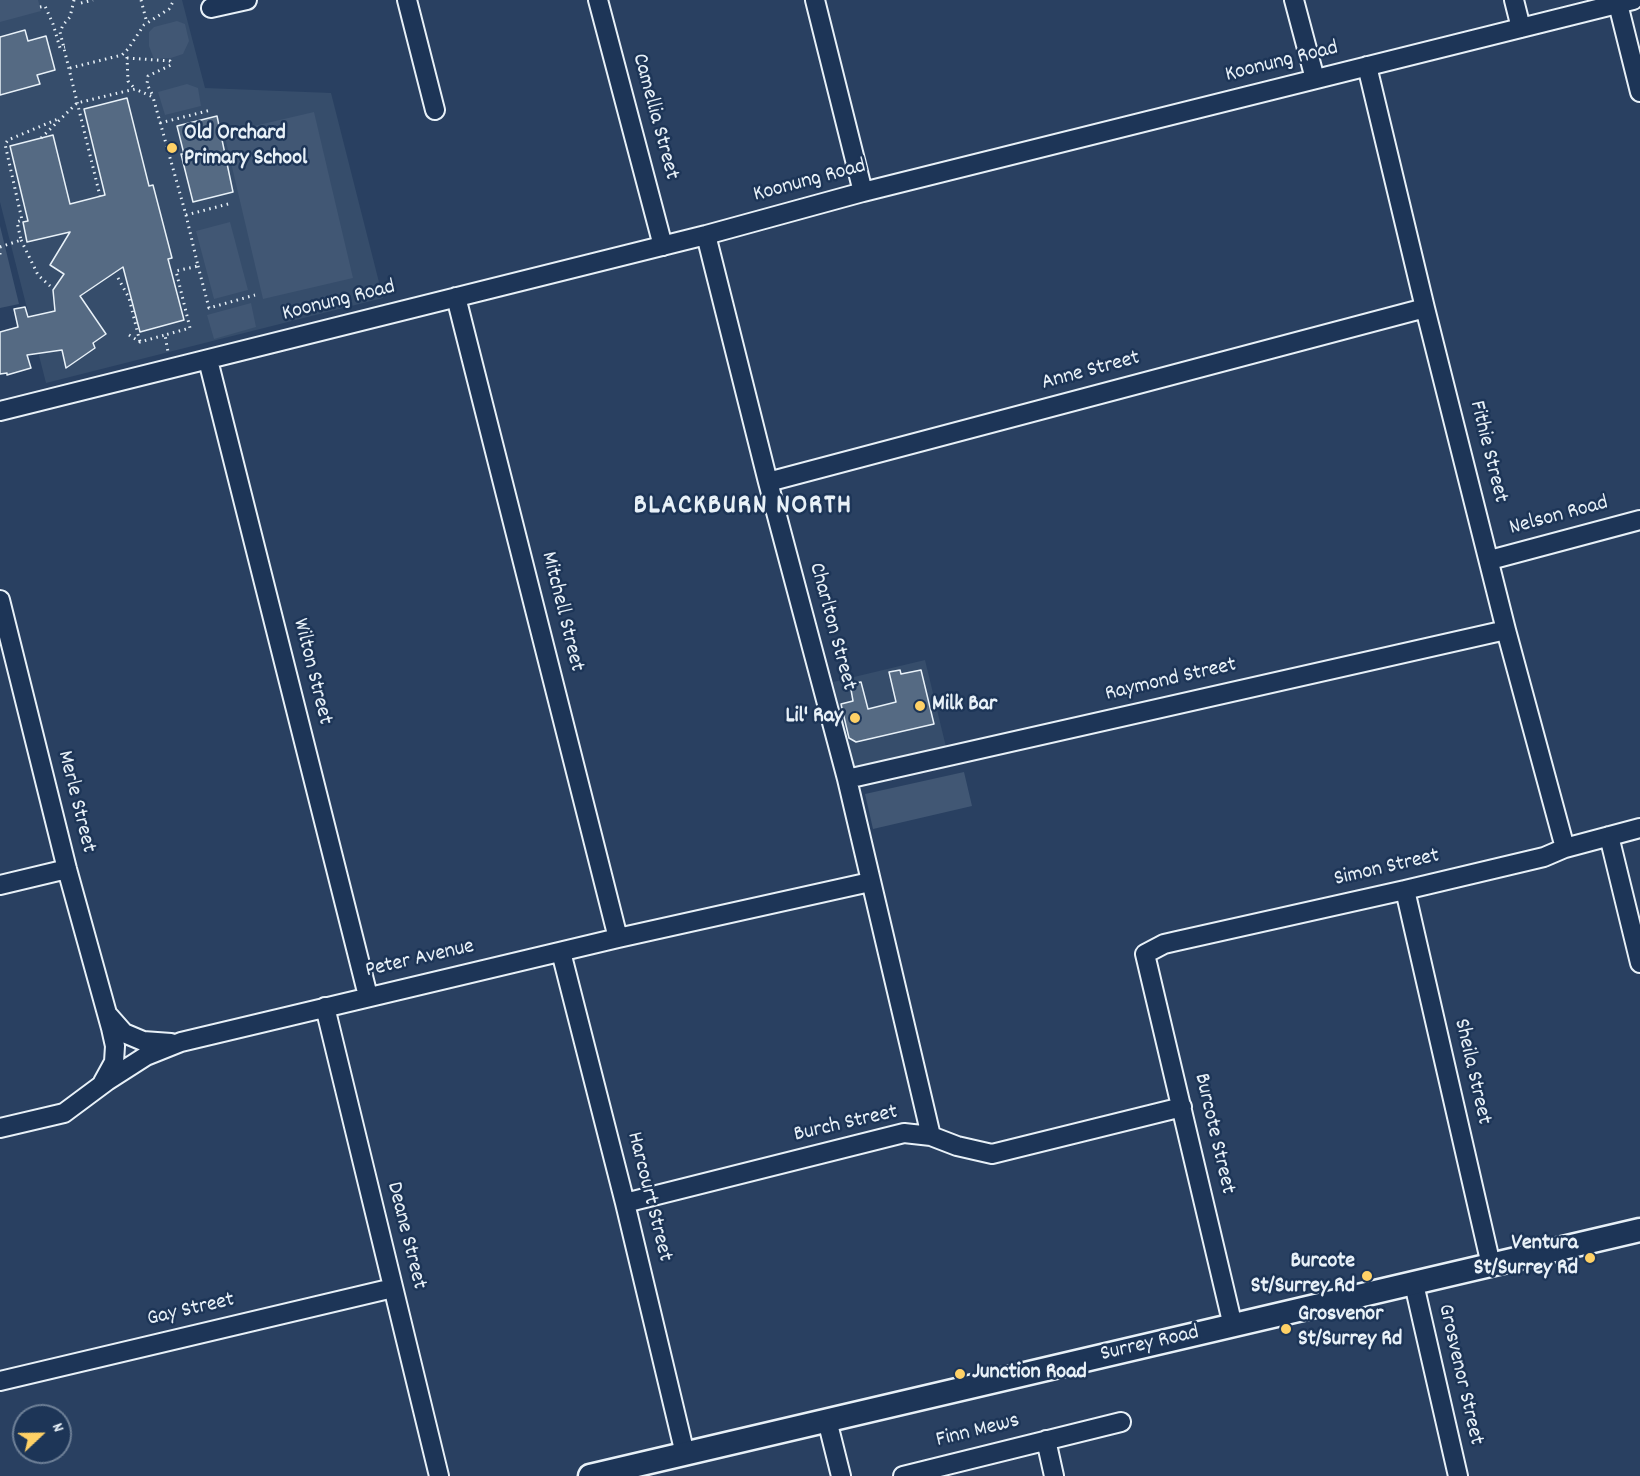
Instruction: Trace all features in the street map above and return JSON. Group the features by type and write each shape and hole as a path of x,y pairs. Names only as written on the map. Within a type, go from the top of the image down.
{"main road":[{"name":"Surrey Road","path":"590,1476 1640,1230"}],"street":[{"path":"211,8 247,0"},
{"path":"407,0 435,111"},
{"name":"Camellia Street","path":"598,0 663,246"},
{"path":"814,0 862,192"},
{"path":"1294,0 1315,79"},
{"path":"1514,0 1521,28"},
{"path":"1625,2 1640,92"},
{"name":"Koonung Road","path":"0,411 663,246 862,192 1625,2"},
{"name":"Fithie Street","path":"1367,66 1506,630 1565,848"},
{"name":"Charlton Street","path":"706,235 846,779 931,1136"},
{"name":"Mitchell Street","path":"456,297 618,938"},
{"name":"Anne Street","path":"768,482 1425,308"},
{"name":"Wilton Street","path":"208,360 368,996"},
{"name":"Nelson Road","path":"1490,560 1640,520"},
{"name":"Merle Street","path":"0,600 5,646 115,1046 114,1062 101,1086"},
{"name":"Raymond Street","path":"846,779 1506,630"},
{"name":"Simon Street","path":"1145,954 1164,944 1405,890 1544,856 1640,828"},
{"path":"1609,836 1640,963"},
{"path":"0,885 67,869"},
{"name":"Peter Avenue","path":"0,1128 64,1113 146,1056 181,1042 368,996 870,882"},
{"name":"Sheila Street","path":"1405,890 1491,1265"},
{"name":"Harcourt Street","path":"561,952 625,1203 685,1454"},
{"name":"Burcote Street","path":"1145,954 1233,1326"},
{"name":"Deane Street","path":"325,1007 439,1476"},
{"name":"Merle Street","path":"108,1014 124,1033 143,1041 181,1042"},
{"name":"Burch Street","path":"625,1203 904,1133 931,1136 957,1146 992,1154 1182,1107"},
{"name":"Grosvenor Street","path":"1414,1284 1458,1476"},
{"name":"Gay Street","path":"0,1380 393,1288"},
{"path":"827,1420 841,1476"},
{"name":"Finn Mews","path":"903,1476 923,1474 1121,1422"},
{"name":"Finn Mews","path":"1046,1440 1054,1476"}],"path":[{"path":"74,0 70,17 60,32 100,196"},
{"path":"81,3 92,0"},
{"path":"141,0 147,23"},
{"path":"70,68 122,55 147,23 169,9 174,0"},
{"path":"40,7 45,6 60,48 65,47"},
{"path":"127,50 128,81 135,89 153,97"},
{"path":"127,58 170,61 171,64 148,76 147,84 153,97 186,215 209,308 255,295"},
{"path":"41,138 77,103 135,89"},
{"path":"160,123 212,110"},
{"path":"50,286 38,275 21,240 17,222 22,220 4,144 62,117"},
{"path":"186,215 232,203"},
{"path":"0,247 21,240"},
{"path":"129,335 140,342 190,328 176,271 198,266"},
{"path":"118,278 129,298 140,342"},
{"path":"165,335 168,352"}],"shaded area":[{"name":"Old Orchard Primary School","path":"0,0 182,0 205,88 331,93 383,298 46,383 0,202"},
{"path":"0,0 38,0 41,11 0,22"},
{"path":"177,21 185,24 189,41 183,54 171,58 154,59 149,46 149,32 154,27"},
{"path":"187,84 198,88 201,106 165,115 158,92"},
{"path":"314,112 353,278 263,299 224,133"},
{"path":"230,222 248,290 214,299 196,231"},
{"path":"0,226 19,304 0,308"},
{"path":"251,303 256,327 214,339 207,315"},
{"path":"925,660 946,747 854,769 833,682"},
{"path":"964,772 972,806 873,829 865,794"}],"building":[{"path":"25,30 28,41 46,36 55,70 37,75 40,84 0,95 0,37"},
{"path":"127,98 149,186 153,185 172,258 168,259 184,320 140,332 123,267 80,296 106,334 93,343 95,348 66,368 62,350 27,355 31,368 7,375 7,373 0,374 0,332 18,327 14,309 25,307 28,317 55,311 53,290 64,274 50,265 70,232 27,242 23,222 28,221 10,146 53,135 70,204 105,195 84,109"},
{"path":"217,116 233,192 193,202 181,154 184,154 177,126"},
{"path":"900,670 901,674 921,670 934,724 856,742 849,738 841,704 853,701 850,684 861,682 868,709 896,702 889,672"}],"place":[{"name":"Old Orchard Primary School","path":"172,148"},
{"name":"Milk Bar","path":"920,706"},
{"name":"Lil' Ray","path":"855,718"},
{"name":"Ventura St/Surrey Rd","path":"1590,1258"},
{"name":"Burcote St/Surrey Rd","path":"1367,1276"},
{"name":"Grosvenor St/Surrey Rd","path":"1286,1329"},
{"name":"Junction Road","path":"960,1374"}],"district":[{"name":"BLACKBURN NORTH","path":"743,508"}]}
